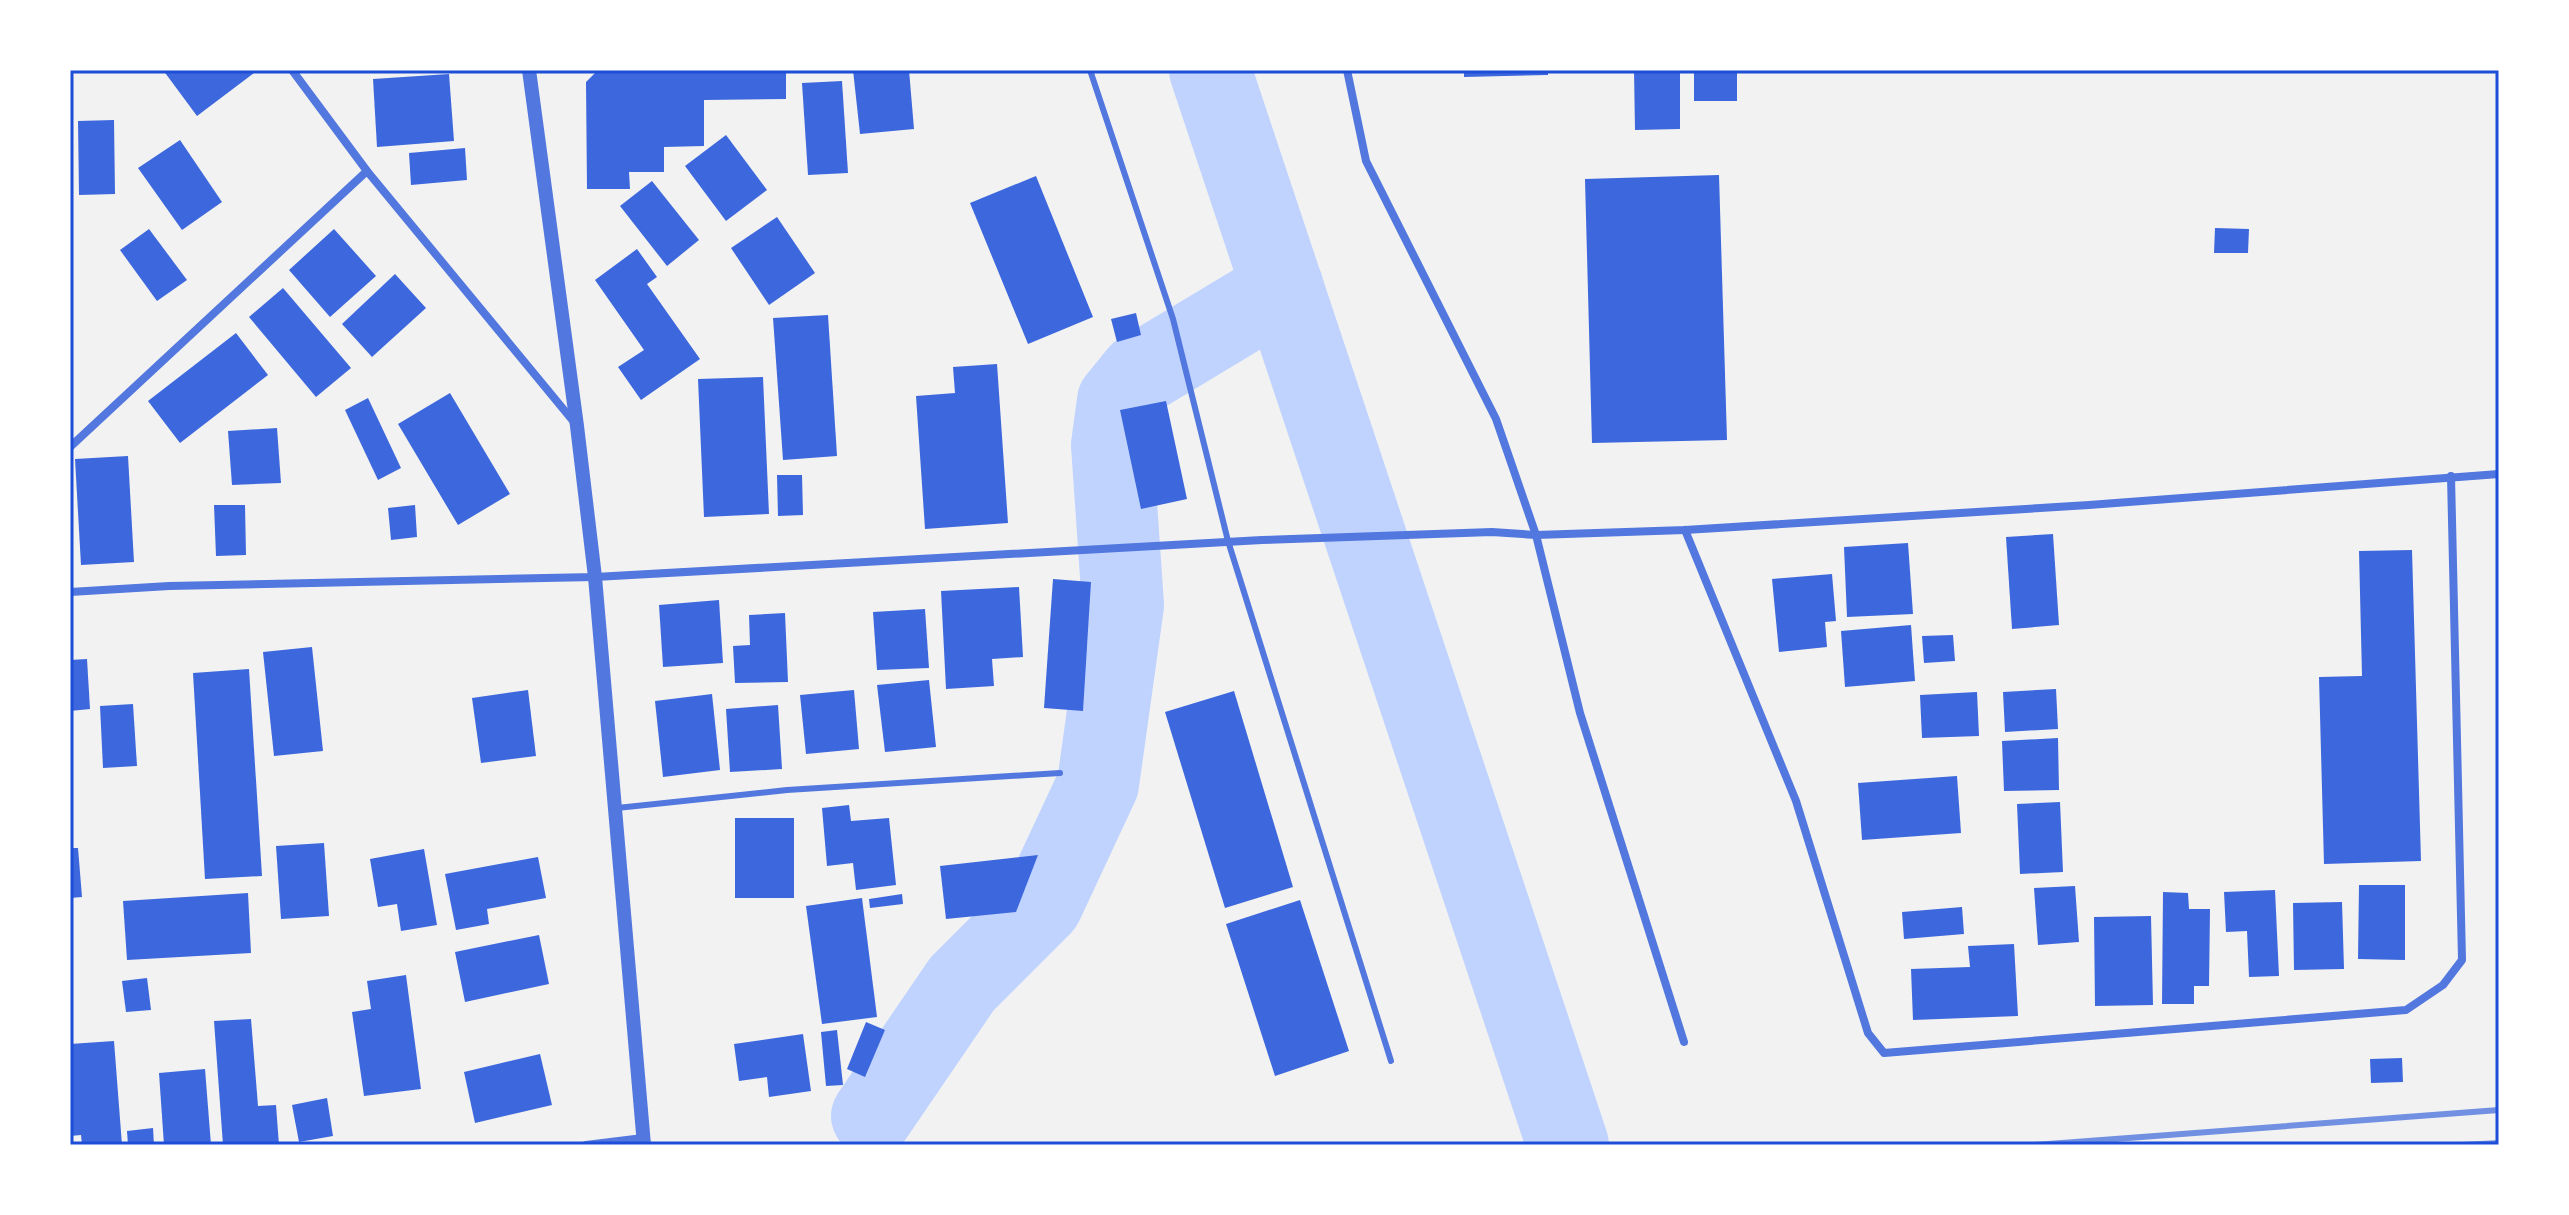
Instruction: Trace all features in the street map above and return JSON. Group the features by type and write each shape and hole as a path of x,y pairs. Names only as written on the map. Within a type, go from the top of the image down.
{"street":[{"path":"292,70 367,171 577,426"},
{"path":"529,70 595,577 644,1141 586,1145"},
{"path":"1347,70 1366,161 1496,419 1536,535 1580,713 1684,1042"},
{"path":"70,447 367,171"},
{"path":"70,592 169,586 595,577 1228,541 1492,532 1536,535 1685,530 2089,505 2499,474"},
{"path":"1685,530 1796,801 1868,1033 1884,1053 2406,1010 2443,985 2462,960 2451,476"}],"lane":[{"path":"1090,70 1173,319 1228,541 1391,1061"},
{"path":"615,809 787,790 1060,773"}],"building":[{"path":"163,70 252,70 254,73 197,116"},
{"path":"598,70 786,70 786,99 704,100 704,146 664,147 664,172 629,172 630,189 587,189 586,82"},
{"path":"853,70 909,70 914,129 860,134"},
{"path":"1464,70 1548,70 1548,75 1464,77"},
{"path":"1634,70 1680,70 1680,129 1635,130"},
{"path":"1694,70 1737,70 1737,101 1694,101"},
{"path":"449,74 454,141 377,147 373,79"},
{"path":"842,81 848,173 808,175 802,83"},
{"path":"114,120 115,194 79,195 78,121"},
{"path":"726,135 767,190 726,221 685,166"},
{"path":"180,140 222,202 182,230 138,168"},
{"path":"465,148 467,180 411,185 409,153"},
{"path":"1719,175 1727,440 1592,443 1585,179"},
{"path":"1036,176 1093,317 1028,344 970,203"},
{"path":"652,181 699,240 667,266 620,206"},
{"path":"777,217 815,273 769,305 731,248"},
{"path":"2215,228 2249,229 2248,253 2214,253"},
{"path":"149,229 187,280 157,301 120,250"},
{"path":"334,229 376,276 330,317 289,270"},
{"path":"637,249 657,277 647,284 700,359 641,400 618,367 644,350 595,280"},
{"path":"395,274 426,308 372,357 342,324"},
{"path":"283,288 351,368 316,397 249,317"},
{"path":"1136,313 1141,335 1117,342 1111,319"},
{"path":"828,315 837,456 783,460 773,318"},
{"path":"236,333 268,375 180,443 148,401"},
{"path":"997,364 1008,523 925,529 916,396 955,393 953,367"},
{"path":"763,377 769,514 704,517 698,379"},
{"path":"450,393 510,494 458,525 398,424"},
{"path":"368,398 401,468 378,480 345,410"},
{"path":"1166,401 1187,499 1141,509 1120,410"},
{"path":"277,428 281,483 232,485 228,431"},
{"path":"128,456 134,562 81,565 75,459"},
{"path":"777,475 802,475 803,515 778,516"},
{"path":"214,505 245,505 246,555 216,556"},
{"path":"415,505 417,537 391,540 388,508"},
{"path":"2053,534 2059,625 2012,629 2006,537"},
{"path":"1908,543 1913,614 1847,617 1844,547"},
{"path":"2412,550 2421,861 2324,864 2319,677 2362,676 2359,551"},
{"path":"1832,574 1836,621 1825,622 1827,647 1779,652 1772,579"},
{"path":"1053,579 1091,582 1083,711 1044,708"},
{"path":"1019,587 1023,657 992,659 994,686 946,689 941,591"},
{"path":"719,600 723,663 663,667 659,605"},
{"path":"925,609 929,668 877,670 873,612"},
{"path":"785,613 788,682 735,683 733,646 750,645 749,615"},
{"path":"1911,625 1915,681 1845,687 1841,631"},
{"path":"1953,635 1955,661 1924,663 1922,636"},
{"path":"312,647 323,751 274,756 263,652"},
{"path":"87,659 90,709 70,711 70,660"},
{"path":"249,669 262,876 205,879 193,673"},
{"path":"929,680 936,747 885,752 877,685"},
{"path":"2056,689 2058,729 2005,732 2003,692"},
{"path":"528,690 536,756 481,763 472,698"},
{"path":"854,690 859,749 806,754 800,695"},
{"path":"1234,691 1293,887 1225,908 1165,712"},
{"path":"1977,692 1979,736 1922,738 1920,695"},
{"path":"712,694 720,770 663,777 655,701"},
{"path":"133,704 137,766 103,768 100,706"},
{"path":"778,705 782,769 730,772 726,709"},
{"path":"2058,738 2059,790 2004,791 2002,741"},
{"path":"1957,776 1961,833 1862,840 1858,783"},
{"path":"2060,802 2063,872 2020,874 2017,804"},
{"path":"849,805 851,821 889,818 896,885 856,890 853,863 827,866 822,808"},
{"path":"735,818 794,818 794,898 735,898"},
{"path":"324,843 329,916 281,919 276,846"},
{"path":"70,848 78,848 82,897 70,898"},
{"path":"424,849 437,925 401,931 397,904 378,907 370,859"},
{"path":"1038,855 1016,912 946,919 940,866"},
{"path":"538,857 546,898 487,909 489,924 456,930 445,874"},
{"path":"2359,885 2405,885 2405,960 2358,959"},
{"path":"2075,886 2079,942 2038,945 2034,888"},
{"path":"2275,890 2279,976 2249,977 2247,931 2226,932 2224,892"},
{"path":"2163,892 2188,893 2189,909 2210,909 2209,986 2194,986 2194,1004 2162,1004"},
{"path":"248,893 251,953 127,960 123,901"},
{"path":"902,894 903,904 870,908 869,899"},
{"path":"862,898 877,1017 822,1024 806,906"},
{"path":"1300,900 1349,1051 1275,1076 1226,924"},
{"path":"2342,902 2344,969 2294,970 2293,903"},
{"path":"1962,907 1964,934 1904,939 1902,912"},
{"path":"2151,916 2153,1005 2095,1006 2094,917"},
{"path":"539,935 549,984 465,1002 455,952"},
{"path":"2014,944 2018,1016 1913,1020 1911,969 1970,967 1968,946"},
{"path":"406,975 421,1089 364,1096 352,1012 371,1009 367,981"},
{"path":"147,978 151,1010 126,1012 122,981"},
{"path":"251,1019 258,1106 276,1105 279,1145 223,1145 214,1021"},
{"path":"866,1022 885,1030 865,1077 847,1069"},
{"path":"837,1030 843,1085 826,1086 821,1032"},
{"path":"803,1034 811,1091 769,1097 767,1077 739,1081 734,1044"},
{"path":"114,1041 122,1145 82,1145 81,1135 70,1136 70,1044"},
{"path":"540,1054 552,1105 475,1123 464,1072"},
{"path":"2402,1058 2403,1082 2371,1083 2370,1059"},
{"path":"205,1069 211,1145 164,1145 159,1073"},
{"path":"327,1098 333,1136 299,1142 292,1105"},
{"path":"153,1128 154,1145 128,1145 127,1131"}],"waterway":[{"path":"1210,70 1568,1145"},
{"path":"872,1116 962,984 1042,904 1098,784 1123,605 1112,445 1118,401 1140,374 1283,288"}],"railway":[{"path":"2035,1145 2499,1110"},
{"path":"2462,1145 2499,1143"}]}
